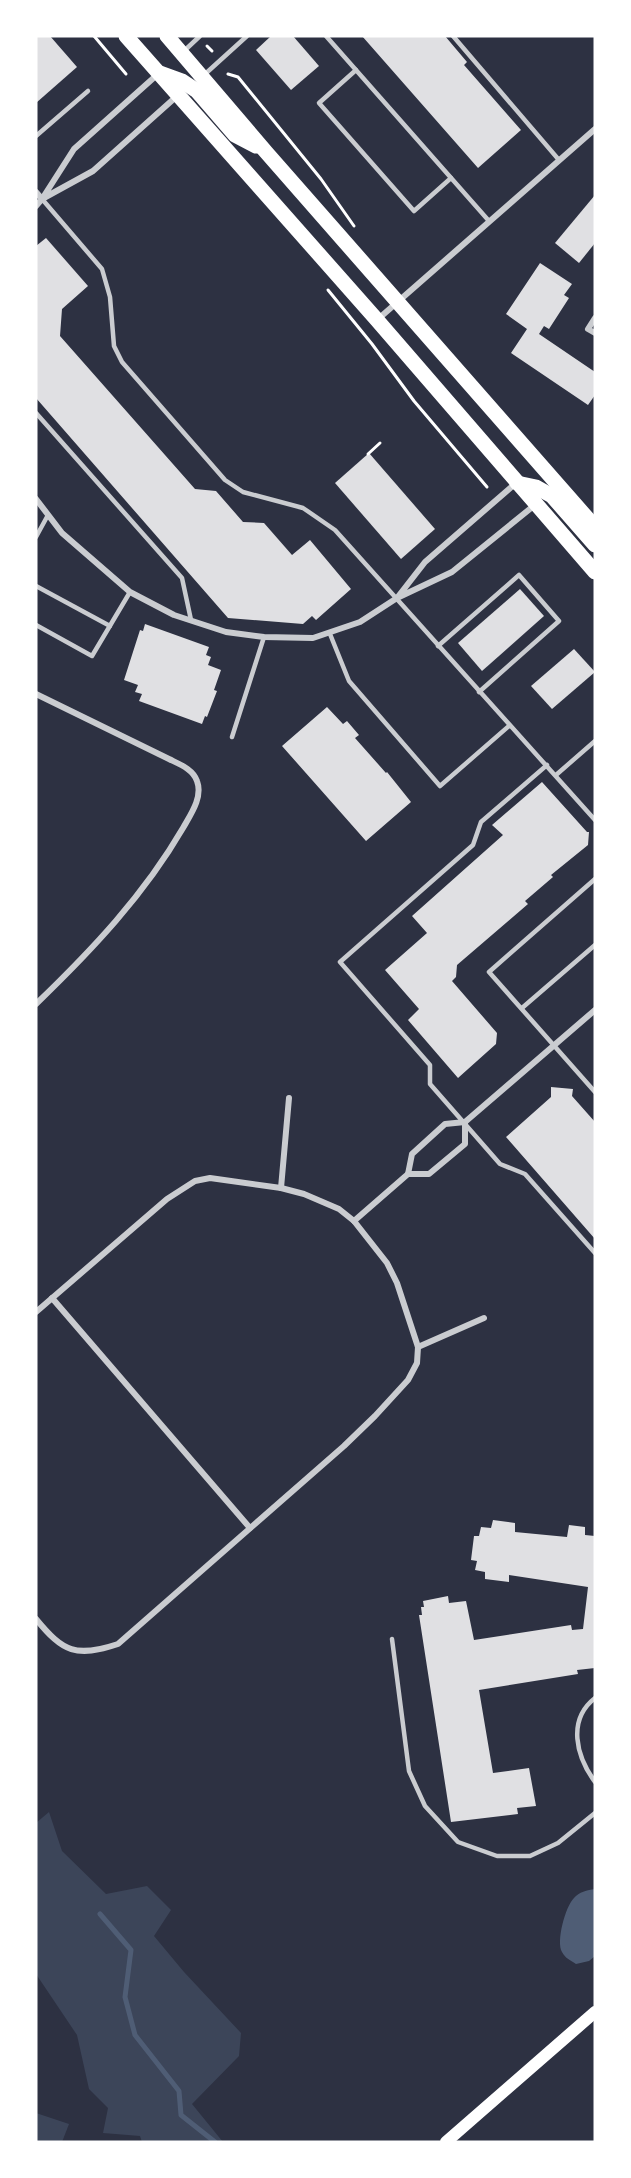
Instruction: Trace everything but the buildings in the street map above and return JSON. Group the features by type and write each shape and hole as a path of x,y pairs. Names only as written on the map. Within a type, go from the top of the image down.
{"main road":[{"path":"126,36 377,320 595,572"},
{"path":"167,36 595,527"},
{"path":"159,73 182,81 196,91 236,135 266,152"},
{"path":"517,483 536,487 552,496 595,545"},
{"path":"446,2142 595,2012"}],"street":[{"path":"36,206 74,149 159,73"},
{"path":"42,199 93,171 177,96"},
{"path":"377,320 595,129"},
{"path":"36,192 42,199"},
{"path":"595,318 588,329 595,333"},
{"path":"397,598 425,562 517,483"},
{"path":"36,500 62,533 130,592 174,615 226,632 264,637 303,638 330,634 360,622 397,598 452,572 536,504"},
{"path":"36,694 169,759 189,770 198,782 197,804 154,874 125,912 87,954 36,1004"},
{"path":"354,1221 408,1174 412,1154 445,1124 465,1122 595,1010"},
{"path":"281,1188 290,1098"},
{"path":"408,1174 429,1174 465,1144 465,1122"},
{"path":"36,1312 167,1198 195,1181 210,1178 281,1188 304,1194 339,1209 354,1221 387,1263 397,1283 418,1347 417,1363 408,1380 375,1416 344,1446 118,1644 96,1651 72,1651 52,1639 36,1619"},
{"path":"52,1298 250,1528"},
{"path":"418,1347 484,1317"}],"lane":[{"path":"182,53 200,36"},
{"path":"202,77 246,36"},
{"path":"326,36 489,221"},
{"path":"453,36 559,160"},
{"path":"356,70 319,103 414,211 451,178"},
{"path":"36,136 88,91"},
{"path":"42,199 102,268 110,297 114,346 122,362 225,480 243,492 303,508 335,530 595,820"},
{"path":"36,413 182,578 191,620"},
{"path":"36,537 48,515"},
{"path":"438,646 519,575 559,621 479,692"},
{"path":"36,586 110,626"},
{"path":"36,625 92,656 130,592"},
{"path":"330,634 349,681 440,786 509,726"},
{"path":"232,737 264,637"},
{"path":"556,775 595,741"},
{"path":"547,765 482,822 473,845 340,962 430,1065 430,1084 500,1164 525,1174 595,1253"},
{"path":"595,879 489,972 595,1092"},
{"path":"522,1008 595,945"},
{"path":"392,1639 409,1771 425,1806 458,1842 497,1856 530,1856 558,1843 595,1813"},
{"path":"595,1698 580,1713 577,1745 586,1770 595,1782"}],"path":[{"path":"94,36 126,74"},
{"path":"207,46 212,51"},
{"path":"228,74 238,77 321,179 360,234"},
{"path":"322,283 372,344 414,401 487,487"},
{"path":"368,454 380,443"}],"shaded area":[{"path":"49,1812 62,1851 106,1894 147,1886 171,1910 154,1936 241,2033 239,2056 192,2104 223,2142 142,2142 140,2136 103,2133 108,2108 89,2089 77,2035 36,1974 36,1823"},
{"path":"595,1889 595,1956 589,1961 576,1964 566,1957 560,1947 562,1925 567,1909 574,1898 578,1894"},
{"path":"36,2113 69,2124 62,2142 36,2142"}],"waterway":[{"path":"100,1914 131,1950 125,1997 135,2035 179,2091 181,2115 215,2142"}]}
